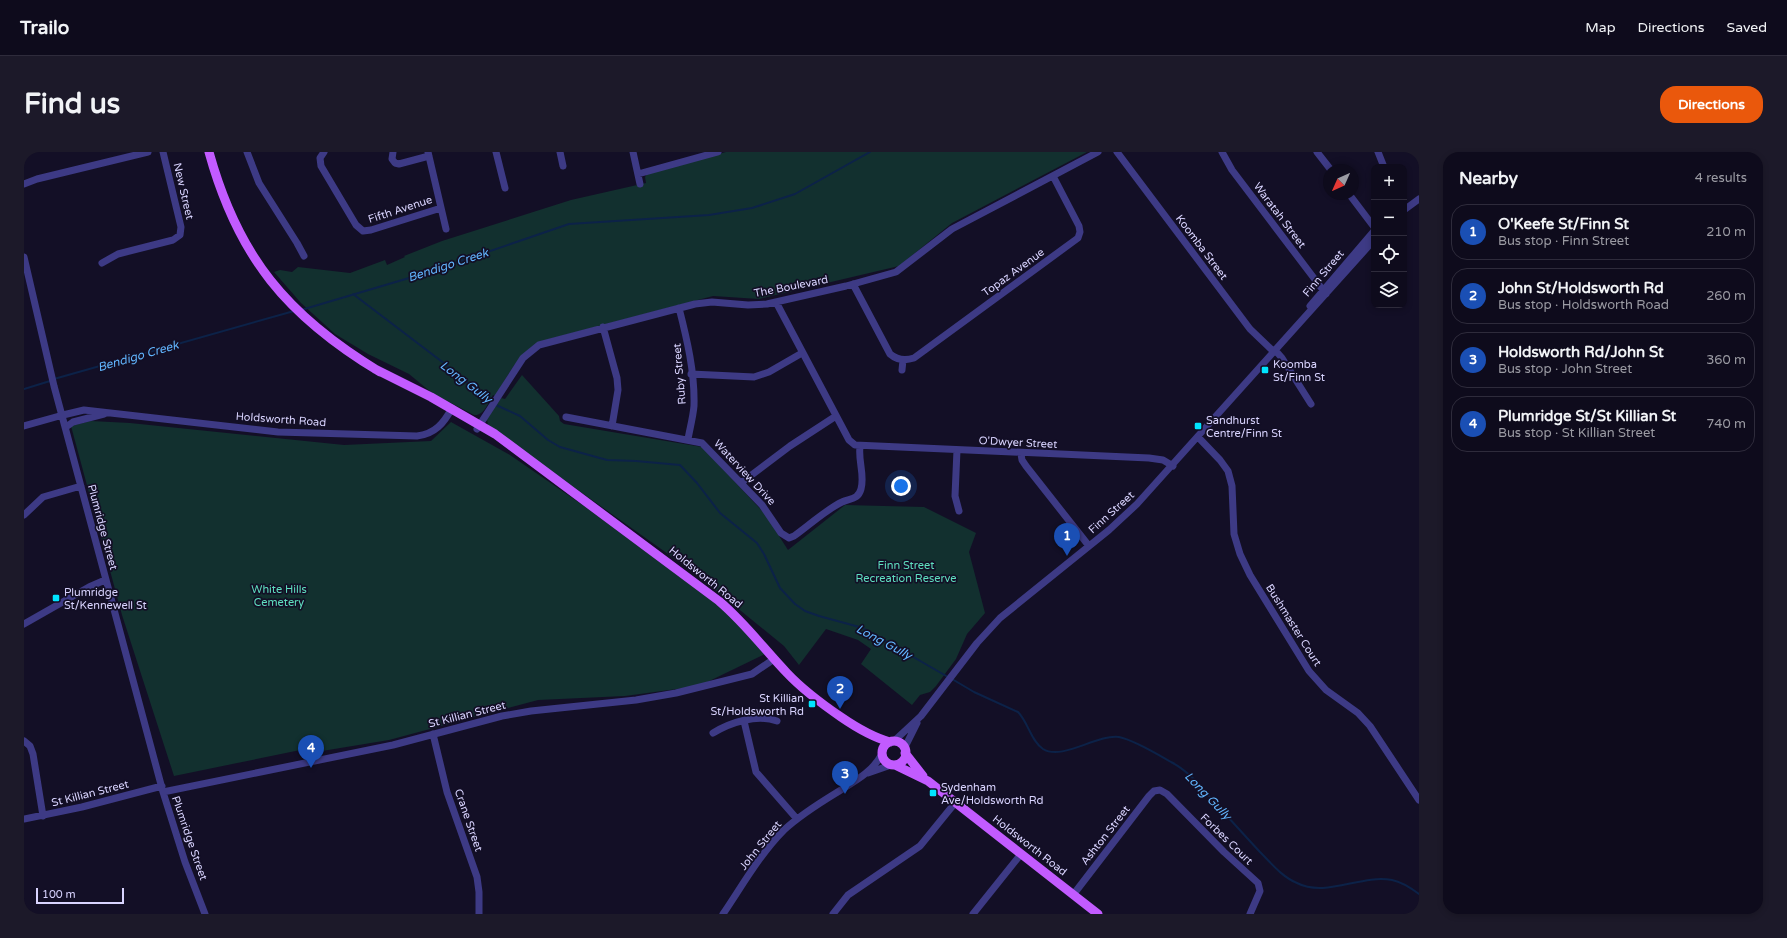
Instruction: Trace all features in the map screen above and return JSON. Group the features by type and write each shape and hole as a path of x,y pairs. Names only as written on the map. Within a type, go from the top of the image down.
{"main road":[{"name":"Holdsworth Road","path":"209,152 222,193 236,226 253,256 278,290 314,326 340,347 375,369 478,427 552,476 720,601 802,688 852,724 878,739 892,742"},
{"name":"Holdsworth Road","path":"852,724 882,754"},
{"path":"892,742 900,743 905,751 903,760 893,765 885,761 882,754 884,746 892,742"},
{"name":"Holdsworth Road","path":"905,751 928,781"},
{"name":"Holdsworth Road","path":"893,765 915,773 928,781 1098,914"}],"street":[{"path":"24,184 37,179 148,152"},
{"name":"New Street","path":"102,263 118,254 173,240 180,236 181,227 164,152"},
{"path":"247,152 259,183 304,256"},
{"name":"Fifth Avenue","path":"324,152 320,158 321,166 356,224 363,231 371,230 441,208"},
{"path":"393,152 392,159 397,164 428,154 446,229"},
{"path":"496,152 505,188"},
{"path":"560,152 563,166"},
{"path":"633,152 640,184"},
{"path":"638,174 718,152"},
{"name":"The Boulevard","path":"478,427 524,358 535,347 603,327 679,308 712,302 754,306 853,284 900,269 952,229 1098,152"},
{"name":"Koomba Street","path":"1117,152 1250,329 1282,358 1311,404"},
{"name":"Waratah Street","path":"1222,152 1232,170 1324,292"},
{"path":"1317,152 1326,164"},
{"path":"1378,152 1383,164"},
{"name":"Topaz Avenue","path":"903,360 917,356 1078,238 1080,232 1079,226 1053,176"},
{"path":"24,179 37,179"},
{"path":"1407,206 1419,198"},
{"path":"1353,200 1371,224"},
{"name":"Finn Street","path":"905,751 921,716 981,638 1000,618 1125,516 1198,438 1274,351 1371,235"},
{"name":"Finn Street","path":"1324,292 1371,243"},
{"name":"Plumridge Street","path":"24,257 50,371 162,789 185,862 205,914"},
{"path":"853,284 888,351 893,356 903,360 902,370"},
{"path":"776,302 850,442 855,446 860,447"},
{"name":"Ruby Street","path":"679,308 688,342 694,408 688,439"},
{"path":"603,327 618,390 612,426"},
{"path":"691,374 754,377 769,372 802,353"},
{"name":"Holdsworth Road","path":"24,426 84,410 104,414 278,432 417,436 426,435 436,429 450,411"},
{"name":"Holdsworth Road","path":"66,427 73,422 104,414"},
{"path":"741,483 790,446 836,416"},
{"name":"Waterview Drive","path":"566,417 700,442 705,445 768,512 786,538 791,538 840,503 853,499 858,495 862,486 862,472 859,455 860,447"},
{"name":"Bushmaster Court","path":"1198,438 1220,460 1228,471 1232,486 1234,534 1240,554 1250,575 1309,671 1326,690 1358,713 1370,726 1419,800"},
{"name":"O'Dwyer Street","path":"860,447 1152,458 1163,460 1173,466"},
{"path":"957,450 955,496 959,511"},
{"path":"1021,454 1022,460 1026,466 1089,546"},
{"path":"24,515 43,497 81,486"},
{"path":"24,624 89,587 106,580"},
{"name":"St Killian Street","path":"24,820 162,789 379,748 516,714 636,700 705,686 752,674 774,659"},
{"name":"Finn Street","path":"892,742 921,716"},
{"path":"713,733 729,724 744,721 762,718 778,722"},
{"path":"744,721 756,772 797,819"},
{"name":"Crane Street","path":"433,734 446,786 477,877 479,914"},
{"path":"24,741 30,746 33,754 43,816"},
{"name":"John Street","path":"723,914 763,856 783,831 797,819 864,775 876,764 882,754"},
{"name":"John Street","path":"864,775 893,765"},
{"name":"Ashton Street","path":"1073,895 1149,796 1156,790"},
{"name":"Forbes Court","path":"1156,790 1162,790 1168,794 1224,852 1258,883 1260,892 1250,914"},
{"path":"833,914 848,895 920,846 955,802"},
{"path":"973,914 1021,854"}],"green space":[{"path":"726,152 1087,152 952,223 899,266 759,299 713,296 542,341 534,345 520,358 495,396 493,395 483,411 477,415 474,415 432,393 409,374 368,354 335,334 301,303 274,272 280,270 292,272 298,267 350,273 385,260 387,265 405,257 404,256 442,241 571,200 646,183 645,177 647,174"},
{"name":"Finn Street Recreation Reserve","path":"522,375 559,416 560,421 564,424 702,447 765,514 788,550 845,505 924,507 976,533 969,552 985,613 967,634 956,659 936,686 930,692 920,695 912,705 861,664 871,649 858,640 826,629 799,665 784,646 692,571 488,426 487,419 501,398 505,399"},
{"name":"White Hills Cemetery","path":"91,421 130,423 344,445 431,441 451,422 510,455 584,506 726,611 765,654 699,686 625,696 538,700 389,740 316,752 315,747 174,776 122,615 71,426"}],"waterway":[{"name":"Bendigo Creek","path":"301,310 426,273 569,224 709,215 752,208 795,194 870,152"},
{"name":"Long Gully","path":"353,294 445,364 492,403"},
{"name":"Bendigo Creek","path":"54,379 294,311"},
{"name":"Bendigo Creek","path":"24,389 50,381"},
{"name":"Long Gully","path":"496,405 520,416 548,440 560,447 607,460 680,465 697,483 720,513 757,543 764,554 780,588 795,604 805,611 819,616 863,628 948,677"},
{"name":"Long Gully","path":"952,679 974,692 1018,712 1035,741 1043,749 1051,752 1060,752 1101,739 1119,737 1138,744 1178,766 1195,780 1273,865 1286,877 1297,883 1308,887 1320,888 1368,880 1392,880 1399,882 1419,894"}],"place":[{"name":"Koomba St/Finn St","path":"1265,370"},
{"name":"Sandhurst Centre/Finn St","path":"1198,426"},
{"name":"O'Keefe St/Finn St","path":"1067,556"},
{"name":"Plumridge St/Kennewell St","path":"56,598"},
{"name":"St Killian St/Holdsworth Rd","path":"812,704"},
{"name":"John St/Holdsworth Rd","path":"840,709"},
{"name":"Plumridge St/St Killian St","path":"311,768"},
{"name":"Sydenham Ave/Holdsworth Rd","path":"933,793"},
{"name":"Holdsworth Rd/John St","path":"845,794"}]}
